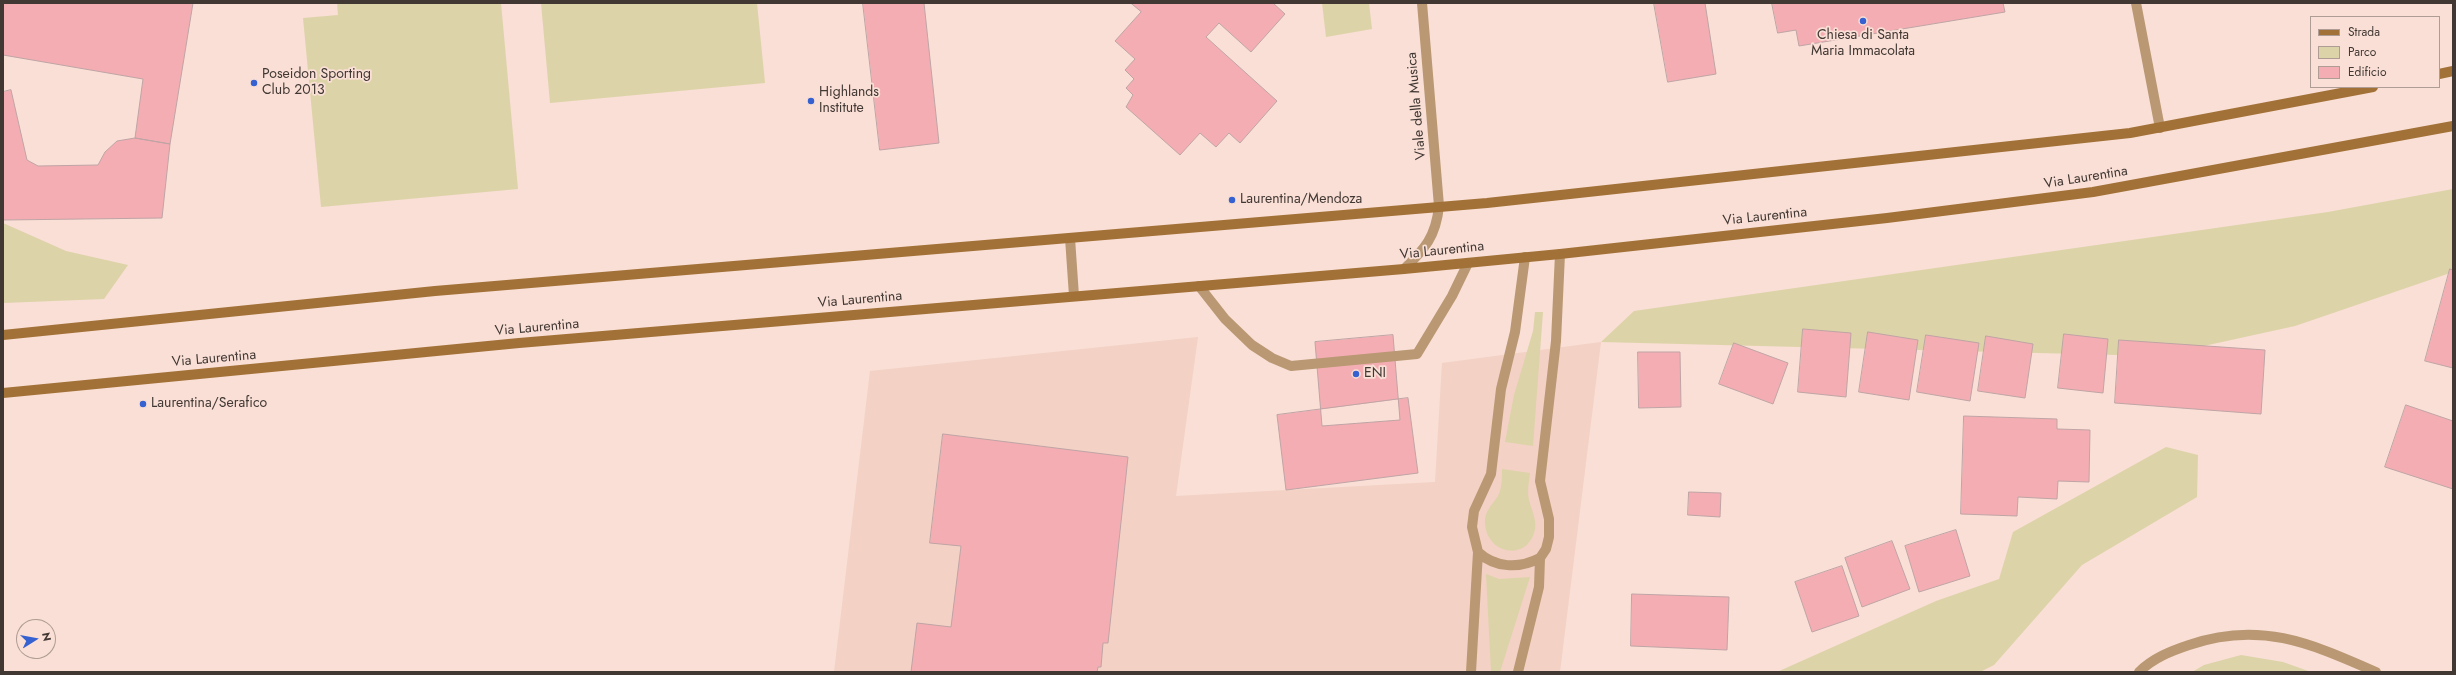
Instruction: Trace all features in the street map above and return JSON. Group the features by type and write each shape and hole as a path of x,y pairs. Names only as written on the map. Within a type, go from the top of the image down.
{"main road":[{"path":"2440,74 2453,71"},
{"path":"3,335 435,291 1439,206 1487,204 1972,152 2160,128 2368,88"},
{"name":"Via Laurentina","path":"3,393 511,344 1074,296 1404,270 1560,254 1887,218 2093,192 2453,126"}],"street":[{"name":"Viale della Musica","path":"1404,270 1418,256 1433,236 1439,206 1422,3"},
{"path":"2136,3 2160,128"},
{"path":"1070,238 1074,296"},
{"path":"1518,672 1538,588 1540,558 1546,549 1549,537 1549,518 1541,492 1541,457 1555,354 1560,254"},
{"path":"1471,672 1478,552 1472,527 1474,511 1491,474 1502,383 1515,332 1525,257"},
{"path":"1199,286 1225,319 1252,345 1272,358 1292,366 1417,354 1452,296 1468,263"},
{"path":"1478,552 1492,563 1498,565 1522,564 1540,558"},
{"path":"2139,672 2172,650 2214,637 2242,633 2274,635 2299,641 2332,652 2376,672"}],"shaded area":[{"path":"1198,337 1176,496 1435,482 1442,363 1601,342 1560,672 834,672 870,371"}],"green space":[{"path":"337,3 501,3 518,189 321,207 303,18 338,15"},
{"path":"541,3 757,3 765,83 550,103"},
{"path":"1322,3 1369,3 1372,29 1326,37"},
{"path":"2453,189 2453,272 2295,326 2158,356 1601,342 1634,311 2328,212"},
{"path":"3,223 66,251 128,265 104,299 3,303"},
{"path":"1535,312 1543,312 1533,446 1505,442 1514,395 1533,331"},
{"path":"2166,447 2198,455 2197,497 2082,565 1994,665 1980,672 1777,672 1936,601 1999,579 2013,532"},
{"path":"1502,469 1530,473 1528,497 1535,522 1535,531 1528,544 1521,549 1513,551 1505,550 1497,546 1491,540 1487,533 1485,523 1487,512 1499,493 1502,483"},
{"path":"1486,574 1499,579 1530,577 1500,672 1491,672"},
{"path":"2241,655 2283,662 2311,672 2192,672 2204,665"}],"building":[{"path":"3,3 193,3 170,144 135,138 143,79 3,55"},
{"path":"863,3 924,3 939,143 880,150"},
{"path":"1131,3 1273,3 1285,14 1251,52 1219,23 1206,37 1277,101 1240,143 1229,133 1216,147 1200,133 1180,155 1126,107 1133,95 1126,88 1134,79 1125,70 1135,59 1115,41 1141,12"},
{"path":"1654,3 1705,3 1716,74 1668,82"},
{"name":"Chiesa di Santa Maria Immacolata","path":"1772,3 2003,3 2005,12 1799,46 1796,30 1778,33"},
{"path":"11,90 27,160 38,166 98,165 105,152 117,141 135,138 170,144 162,218 3,220 3,92"},
{"path":"2450,269 2453,270 2453,368 2425,361"},
{"path":"1803,329 1851,333 1846,397 1798,392"},
{"path":"1868,332 1918,340 1909,400 1859,392"},
{"path":"2064,334 2108,339 2103,393 2058,388"},
{"path":"1393,335 1400,420 1322,426 1315,342"},
{"path":"1926,335 1979,343 1970,401 1917,392"},
{"path":"1986,336 2033,344 2025,398 1978,391"},
{"path":"2119,340 2265,350 2261,414 2115,403"},
{"path":"1734,343 1788,363 1773,404 1719,384"},
{"path":"1638,352 1680,352 1681,407 1639,408"},
{"path":"1408,398 1418,473 1286,490 1277,415"},
{"path":"2406,405 2453,421 2453,489 2385,467"},
{"path":"1964,416 2057,419 2057,429 2090,430 2089,482 2058,481 2057,499 2018,497 2017,516 1961,514"},
{"path":"943,434 1128,457 1108,643 1103,643 1101,667 1098,667 1097,672 911,672 917,623 951,627 961,546 930,543"},
{"path":"1689,492 1721,493 1720,517 1688,515"},
{"path":"1956,530 1970,576 1919,592 1905,546"},
{"path":"1892,541 1910,589 1862,607 1845,558"},
{"path":"1842,566 1859,616 1812,632 1795,582"},
{"path":"1632,594 1729,597 1727,650 1631,646"}],"place":[{"name":"Chiesa di Santa Maria Immacolata","path":"1863,21"},
{"name":"Poseidon Sporting Club 2013","path":"254,83"},
{"name":"Highlands Institute","path":"811,101"},
{"name":"Laurentina/Mendoza","path":"1232,200"},
{"name":"ENI","path":"1356,374"},
{"name":"Laurentina/Serafico","path":"143,404"}]}
